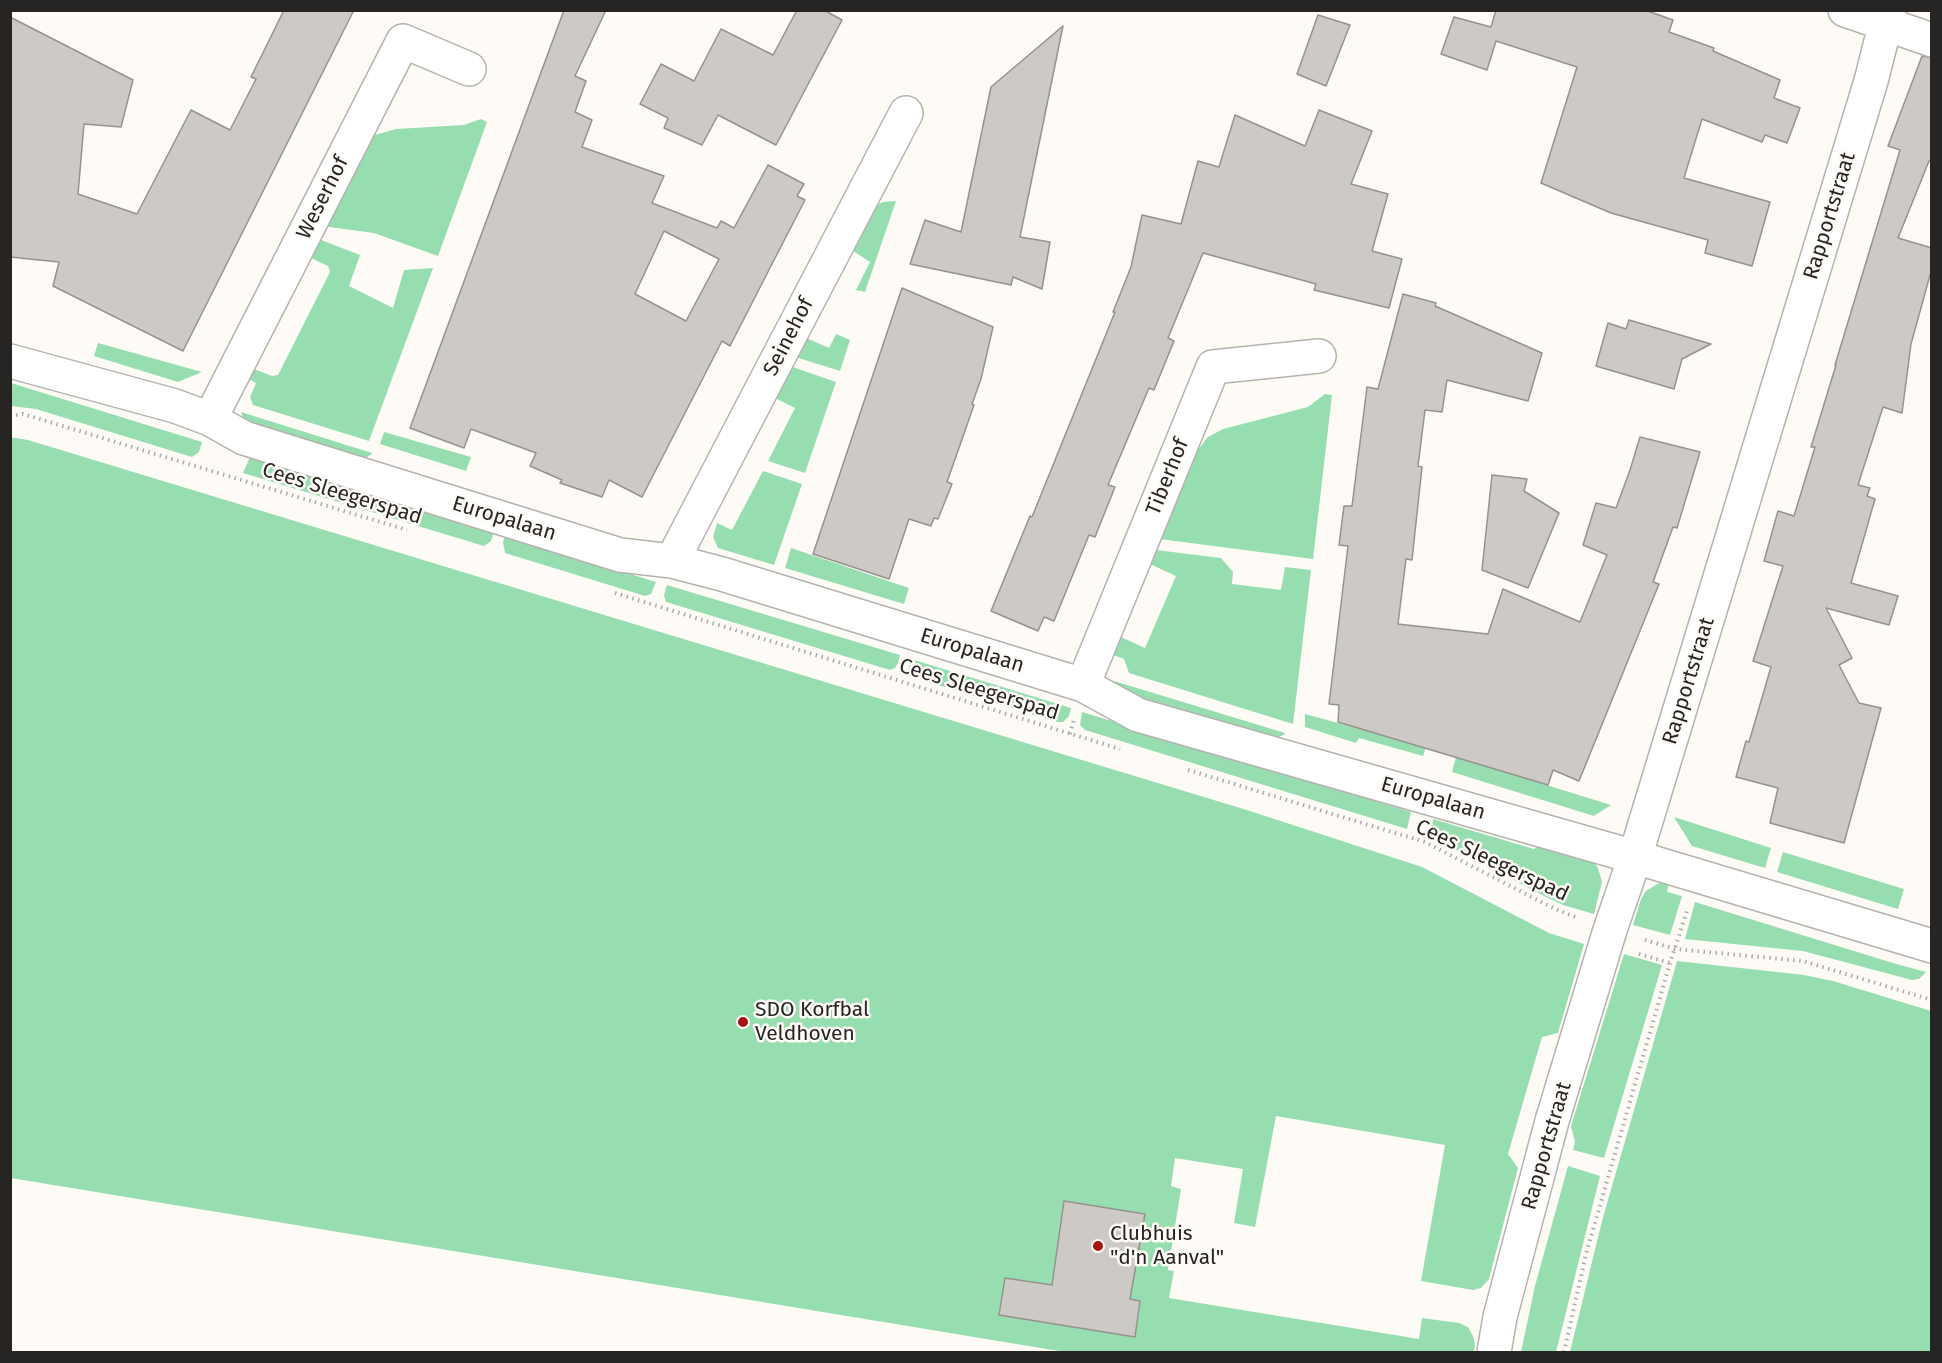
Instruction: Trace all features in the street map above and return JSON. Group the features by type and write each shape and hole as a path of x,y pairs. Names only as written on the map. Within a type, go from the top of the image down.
{"street":[{"path":"1845,10 1887,18 1932,40"},
{"name":"Rapportstraat","path":"1494,1353 1500,1317 1549,1133 1871,81 1887,18"},
{"name":"Weserhof","path":"210,419 403,41 469,69"},
{"name":"Seinehof","path":"672,561 906,113"},
{"name":"Tiberhof","path":"1083,685 1213,367 1319,356"},
{"name":"Europalaan","path":"10,361 175,406 210,419 244,438 620,555 672,561 1083,685 1138,715 1635,857 1932,946"}],"path":[{"name":"Cees Sleegerspad","path":"10,416 23,414 408,530"},
{"name":"Cees Sleegerspad","path":"612,592 1127,751"},
{"name":"Cees Sleegerspad","path":"1185,769 1425,842 1555,909 1610,930 1675,949 1803,962 1932,1000"},
{"path":"1564,1353 1586,1254 1675,949 1699,876"}],"green space":[{"path":"481,119 487,122 438,256 374,233 322,226 370,139 375,135 396,129 464,125"},
{"path":"896,201 865,292 856,290 870,262 847,247 871,208 883,202"},
{"path":"316,238 360,255 349,286 393,308 404,270 433,268 369,441 253,405 250,397 256,383 247,378 254,369 272,376 278,375 330,272 328,266 309,257"},
{"path":"836,334 850,340 840,371 792,356 802,336 829,348"},
{"path":"98,343 202,372 178,382 94,356"},
{"path":"787,365 836,382 805,473 768,461 795,408 771,396"},
{"path":"11,383 202,442 199,452 192,457 36,409 11,406"},
{"path":"1325,394 1332,395 1313,559 1160,539 1194,455 1208,437 1223,429 1308,407"},
{"path":"241,412 372,454 362,460 261,432 244,420"},
{"path":"384,432 471,457 466,471 380,444"},
{"path":"10,437 28,440 1250,811 1422,867 1549,933 1584,944 1558,1033 1542,1037 1508,1154 1518,1168 1489,1279 1481,1288 1473,1290 1421,1281 1445,1145 1276,1116 1255,1227 1234,1223 1243,1169 1175,1158 1171,1186 1181,1189 1168,1270 1174,1271 1169,1298 1419,1339 1422,1318 1459,1323 1468,1327 1473,1336 1474,1352 1065,1352 11,1178"},
{"path":"250,457 494,532 491,541 484,546 243,473"},
{"path":"763,471 802,484 774,565 718,548 713,537 717,523 732,530"},
{"path":"505,535 656,582 651,594 645,596 505,553 503,542"},
{"path":"791,548 909,588 904,604 785,568"},
{"path":"1156,550 1221,558 1233,572 1232,584 1281,590 1285,567 1311,570 1293,724 1129,673 1124,659 1113,655 1121,637 1145,648 1176,576 1150,564"},
{"path":"667,585 900,655 898,663 890,670 666,602 664,595"},
{"path":"911,659 1071,708 1069,716 1063,722 1056,722 913,677 909,669"},
{"path":"1114,681 1285,734 1273,740 1133,699"},
{"path":"1082,712 1411,812 1407,829 1085,730 1080,725"},
{"path":"1305,714 1426,747 1423,756 1359,738 1356,743 1305,727"},
{"path":"1456,757 1611,805 1594,816 1452,772"},
{"path":"1674,817 1771,848 1765,868 1692,846"},
{"path":"1433,819 1534,849 1546,842 1593,861 1598,868 1602,882 1594,914 1563,905 1434,838 1431,833"},
{"path":"1783,852 1904,889 1898,909 1777,872"},
{"path":"1669,881 1667,892 1682,896 1670,935 1633,925 1641,899 1646,891 1661,882"},
{"path":"1695,902 1926,972 1919,979 1912,980 1803,951 1685,939"},
{"path":"1624,954 1662,965 1604,1158 1573,1150 1575,1142 1571,1126"},
{"path":"1677,961 1804,975 1833,981 1931,1011 1931,1352 1570,1352 1602,1221"},
{"path":"1568,1166 1600,1176 1556,1352 1521,1352 1535,1286"}],"building":[{"path":"284,10 354,10 183,351 53,286 59,262 10,257 10,17 133,80 121,127 84,124 78,194 137,214 191,110 230,130 256,79 251,77"},
{"path":"564,10 606,10 575,76 586,81 575,112 592,120 582,147 664,176 652,203 717,228 721,221 734,228 768,165 804,184 797,196 805,200 730,346 722,341 642,497 609,480 602,497 560,483 562,480 530,466 536,453 471,429 464,448 410,428","holes":["664,231 719,259 686,321 635,294"]},
{"path":"797,10 824,10 842,20 776,145 718,115 702,145 664,128 668,118 640,104 661,64 694,81 721,29 773,55"},
{"path":"1496,10 1645,10 1673,20 1669,32 1714,48 1713,51 1780,80 1774,98 1800,108 1787,143 1765,135 1762,142 1702,119 1684,178 1770,202 1752,266 1705,253 1708,240 1611,213 1541,183 1577,67 1496,41 1487,70 1441,54 1454,17 1491,27"},
{"path":"1318,15 1350,25 1326,86 1297,74"},
{"path":"1063,26 1020,237 1050,242 1042,289 1013,277 1011,285 910,264 925,220 961,232 991,87"},
{"path":"1922,56 1932,58 1932,162 1929,161 1898,238 1932,248 1932,268 1911,344 1902,413 1883,407 1858,485 1870,488 1867,496 1875,499 1851,583 1898,596 1889,625 1826,608 1852,658 1839,665 1859,703 1881,708 1844,843 1770,823 1778,788 1736,777 1771,667 1753,661 1783,566 1764,561 1778,511 1794,516 1815,447 1811,447 1900,150 1888,146"},
{"path":"1319,110 1372,131 1351,184 1388,194 1372,251 1402,259 1389,308 1314,290 1316,284 1203,253 1168,338 1174,341 1154,390 1149,388 1108,485 1115,487 1095,537 1089,535 1054,621 1044,617 1038,631 991,611 1030,516 1032,517 1115,312 1113,312 1131,267 1142,215 1181,224 1198,161 1219,167 1235,115 1305,146"},
{"path":"902,288 993,327 981,379 972,404 974,405 947,482 952,484 938,519 934,518 931,526 909,519 889,579 813,554"},
{"path":"1403,294 1436,303 1435,306 1542,353 1528,401 1447,380 1442,412 1425,410 1418,466 1422,467 1412,560 1406,559 1398,624 1488,634 1503,589 1580,622 1607,555 1583,545 1596,503 1616,508 1640,437 1700,452 1677,528 1673,527 1653,582 1659,584 1579,781 1553,770 1548,785 1338,722 1339,705 1329,704 1348,546 1339,545 1344,506 1352,506 1367,387 1378,389"},
{"path":"1629,320 1711,344 1682,359 1674,389 1596,366 1608,323 1626,329"},
{"path":"1492,475 1527,479 1524,491 1559,513 1528,588 1482,570"},
{"name":"Clubhuis \"d'n Aanval\"","path":"1064,1201 1145,1214 1130,1299 1140,1301 1135,1337 999,1315 1005,1278 1052,1285"}],"place":[{"name":"SDO Korfbal Veldhoven","path":"743,1022"},
{"name":"Clubhuis \"d'n Aanval\"","path":"1098,1246"}]}
